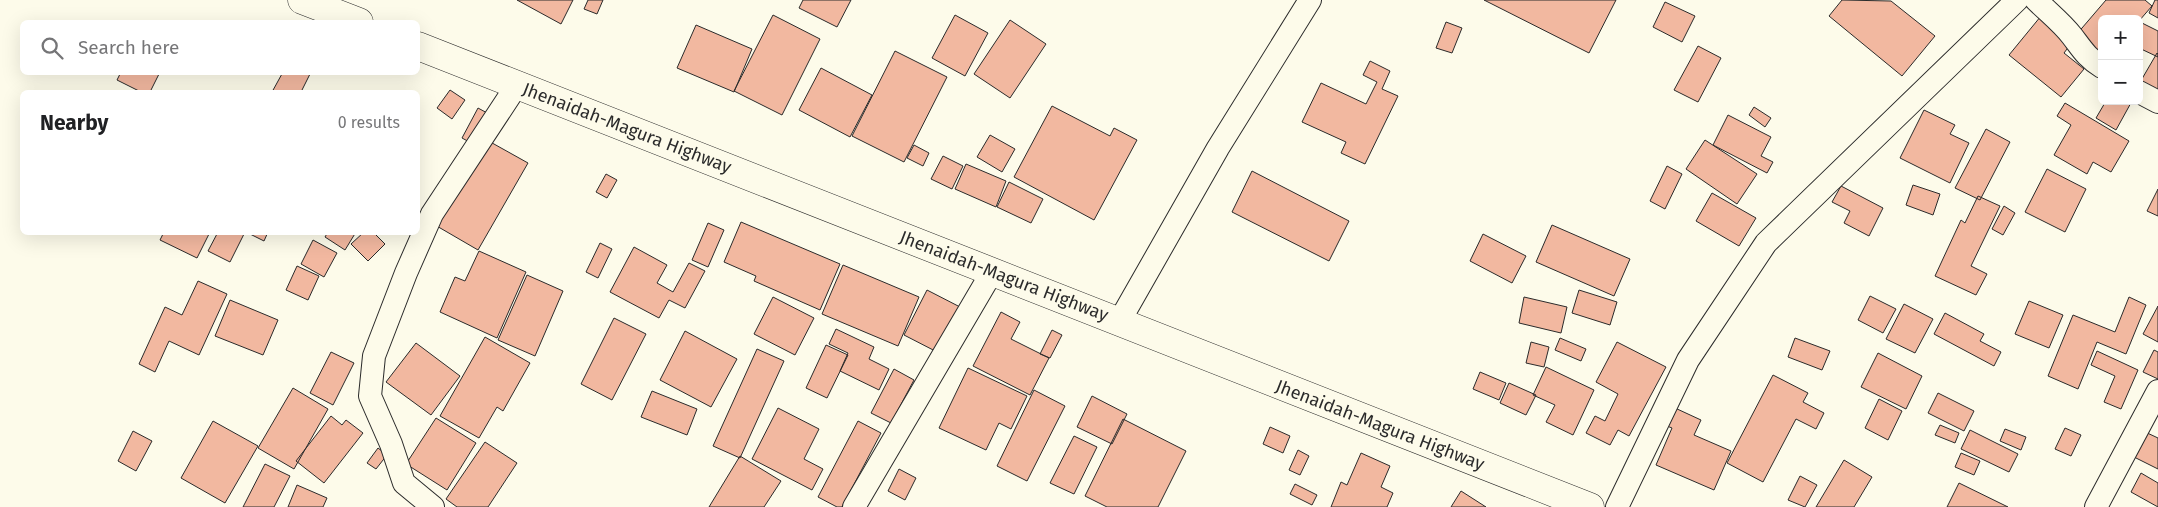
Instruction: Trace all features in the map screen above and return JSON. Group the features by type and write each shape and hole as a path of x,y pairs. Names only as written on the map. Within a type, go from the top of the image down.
{"highway":[{"path":"302,0 354,20"},
{"name":"Jhenaidah-Magura Highway","path":"420,47 1590,507"}],"street":[{"path":"1119,322 1213,157 1310,0"},
{"path":"1617,507 1688,360 1766,242 2017,0"},
{"path":"2036,0 2073,36 2078,46 2092,61 2098,65"},
{"path":"432,507 404,483 391,444 370,396 374,356 406,273 432,214 517,85"},
{"path":"2143,94 2158,102"},
{"path":"854,507 992,272"},
{"path":"2096,507 2158,391"}],"building":[{"path":"517,0 573,0 561,24"},
{"path":"588,0 603,0 597,14 584,9"},
{"path":"803,0 851,0 837,27 799,8"},
{"path":"1484,0 1616,0 1589,53"},
{"path":"1842,0 1891,1 1935,36 1902,76 1829,16"},
{"path":"2106,0 2145,0 2152,6 2143,16 2098,15 2098,54 2076,35"},
{"path":"2155,0 2158,0 2158,18 2149,13"},
{"path":"1665,2 1695,16 1682,42 1653,27"},
{"path":"773,15 820,39 782,115 734,91"},
{"path":"955,15 988,33 965,76 932,58"},
{"path":"2041,16 2073,41 2064,53 2084,69 2061,97 2009,55"},
{"path":"1010,20 1046,44 1010,98 974,74"},
{"path":"1446,22 1462,28 1452,53 1436,48"},
{"path":"2143,24 2158,31 2158,57 2143,50"},
{"path":"696,25 752,49 734,92 677,68"},
{"path":"1698,46 1721,58 1698,102 1674,90"},
{"path":"895,51 947,77 904,162 852,136"},
{"path":"2157,53 2158,95 2143,86 2143,77"},
{"path":"1370,61 1390,71 1382,89 1398,96 1365,164 1341,153 1346,142 1302,122 1321,83 1366,104 1377,82 1363,75"},
{"path":"821,68 872,95 850,137 799,110"},
{"path":"120,75 158,75 151,90 137,90 117,80"},
{"path":"281,75 310,75 302,90 273,90"},
{"path":"450,90 465,100 452,119 437,108"},
{"path":"2065,103 2129,141 2111,172 2093,162 2087,174 2054,155 2071,125 2057,116"},
{"path":"2104,105 2130,105 2116,130 2096,118"},
{"path":"1052,106 1110,136 1114,128 1137,140 1094,220 1014,177"},
{"path":"1754,107 1771,118 1765,127 1749,115"},
{"path":"478,108 489,114 473,144 462,138"},
{"path":"1924,110 1955,125 1950,134 1969,143 1950,183 1900,158"},
{"path":"1728,115 1771,137 1761,156 1773,162 1767,173 1713,145"},
{"path":"1986,129 2010,142 1980,200 1955,188"},
{"path":"990,135 1015,149 1002,172 977,157"},
{"path":"485,139 528,163 478,250 435,225"},
{"path":"1705,140 1757,174 1737,204 1686,169"},
{"path":"914,145 929,153 923,166 907,158"},
{"path":"943,156 963,166 952,189 931,179"},
{"path":"966,164 1006,181 996,207 955,189"},
{"path":"1667,166 1682,174 1665,209 1650,201"},
{"path":"2047,169 2086,189 2065,232 2025,212"},
{"path":"1252,171 1349,221 1329,261 1232,212"},
{"path":"606,174 617,180 607,198 596,192"},
{"path":"1009,182 1043,199 1031,223 997,207"},
{"path":"1913,185 1940,194 1933,215 1906,205"},
{"path":"1841,186 1883,208 1869,236 1844,223 1850,211 1832,202"},
{"path":"2158,189 2158,216 2147,211"},
{"path":"1712,193 1756,218 1739,246 1696,221"},
{"path":"1978,196 2000,206 1971,266 1987,274 1976,295 1935,276 1961,220 1965,223"},
{"path":"2004,206 2015,213 2003,235 1992,229"},
{"path":"741,222 840,264 820,310 754,281 756,276 724,262"},
{"path":"708,223 724,230 708,267 692,260"},
{"path":"1552,225 1630,259 1614,296 1536,262"},
{"path":"1483,234 1526,256 1512,283 1470,261"},
{"path":"162,235 208,235 197,258 160,240"},
{"path":"216,235 244,235 230,262 208,251"},
{"path":"252,235 267,235 264,241"},
{"path":"326,235 354,235 345,250 325,237"},
{"path":"361,235 376,235 385,244 368,261 351,244"},
{"path":"313,240 337,253 324,277 301,264"},
{"path":"600,243 612,249 598,278 586,272"},
{"path":"634,247 667,265 657,283 673,292 689,263 705,271 685,308 669,300 659,318 610,292"},
{"path":"479,251 526,272 497,338 440,312 455,277 465,281"},
{"path":"843,265 919,297 898,346 822,314"},
{"path":"297,266 319,276 308,300 286,290"},
{"path":"527,275 563,291 535,356 498,340"},
{"path":"198,281 227,294 199,355 169,341 155,372 139,364 165,307 182,315"},
{"path":"927,290 962,308 939,353 904,335"},
{"path":"1579,290 1617,302 1610,325 1572,313"},
{"path":"1870,296 1896,309 1883,333 1858,320"},
{"path":"773,297 814,318 795,355 754,334"},
{"path":"1524,297 1567,307 1561,333 1519,323"},
{"path":"2129,297 2146,305 2126,354 2097,342 2078,389 2048,376 2073,315 2115,332"},
{"path":"230,300 278,320 263,355 215,336"},
{"path":"2029,301 2063,315 2049,348 2015,334"},
{"path":"1904,304 1933,319 1915,353 1886,339"},
{"path":"2158,306 2158,342 2143,334"},
{"path":"1001,312 1020,322 1011,339 1049,358 1030,395 973,366"},
{"path":"1945,313 1984,334 1980,341 2001,352 1994,366 1934,334"},
{"path":"614,318 646,334 612,400 581,384"},
{"path":"836,329 874,347 869,359 889,369 879,390 840,371 848,353 829,344"},
{"path":"1052,330 1062,335 1050,358 1040,354"},
{"path":"685,331 737,359 711,407 660,380"},
{"path":"485,337 530,363 503,411 497,407 479,438 440,416"},
{"path":"1560,338 1586,349 1581,361 1555,350"},
{"path":"1795,338 1830,351 1822,370 1788,357"},
{"path":"1531,342 1549,347 1544,367 1526,363"},
{"path":"1617,342 1666,367 1629,436 1618,430 1610,445 1586,433 1595,416 1605,421 1618,394 1596,382"},
{"path":"416,343 460,376 431,415 386,382"},
{"path":"826,345 848,355 827,398 806,388"},
{"path":"757,349 784,361 740,458 713,446"},
{"path":"2154,350 2158,352 2158,379 2143,372"},
{"path":"2097,351 2138,370 2121,409 2104,402 2115,376 2091,365"},
{"path":"331,352 354,363 333,405 310,393"},
{"path":"1878,353 1922,376 1906,409 1861,387"},
{"path":"1546,367 1594,390 1573,435 1546,422 1555,405 1533,395"},
{"path":"968,368 1027,396 1011,429 999,423 986,450 939,428"},
{"path":"894,369 914,380 891,423 871,413"},
{"path":"1480,372 1506,383 1499,400 1473,389"},
{"path":"1773,375 1808,393 1803,402 1824,413 1816,429 1796,419 1763,482 1727,463"},
{"path":"1509,383 1536,395 1526,415 1500,403"},
{"path":"293,388 328,409 294,469 258,448"},
{"path":"1034,390 1065,406 1027,481 997,466"},
{"path":"652,391 697,409 687,435 641,417"},
{"path":"1938,393 1974,411 1964,431 1928,413"},
{"path":"1092,396 1127,414 1112,444 1077,427"},
{"path":"1879,399 1902,411 1888,440 1865,428"},
{"path":"778,408 819,429 804,459 823,469 812,490 752,459"},
{"path":"1675,408 1701,420 1694,435 1731,451 1714,490 1656,465 1672,428 1667,426"},
{"path":"331,416 342,425 346,420 363,433 324,483 296,461"},
{"path":"436,418 476,443 447,490 406,464"},
{"path":"1123,419 1186,451 1158,507 1107,507 1085,496"},
{"path":"213,421 258,446 225,503 181,478"},
{"path":"858,421 881,433 842,507 837,507 818,497"},
{"path":"1940,425 1959,433 1955,443 1935,435"},
{"path":"1270,427 1290,436 1283,453 1263,444"},
{"path":"2065,428 2081,435 2071,456 2055,449"},
{"path":"2005,429 2026,437 2021,450 2000,441"},
{"path":"1970,430 2018,454 2009,472 1961,449"},
{"path":"133,431 152,441 136,471 118,461"},
{"path":"2143,431 2158,438 2158,469 2130,455"},
{"path":"1074,436 1097,447 1074,494 1050,483"},
{"path":"485,442 517,463 488,507 457,507 446,499"},
{"path":"378,448 387,455 376,469 367,463"},
{"path":"1298,450 1309,456 1300,475 1289,470"},
{"path":"1361,453 1390,466 1381,487 1393,493 1387,507 1331,507 1341,482 1347,485"},
{"path":"1961,453 1980,461 1974,475 1955,467"},
{"path":"740,456 781,481 764,507 709,507"},
{"path":"1844,460 1872,477 1854,507 1816,507"},
{"path":"265,464 290,476 274,507 243,507"},
{"path":"899,469 916,478 905,500 888,491"},
{"path":"2141,473 2158,483 2158,507 2131,492"},
{"path":"1800,476 1817,485 1805,507 1788,500"},
{"path":"1959,483 2008,507 1947,507"},
{"path":"1295,484 1317,495 1312,505 1290,494"},
{"path":"297,485 327,498 323,507 288,507"},
{"path":"1461,491 1486,507 1451,507"}]}
